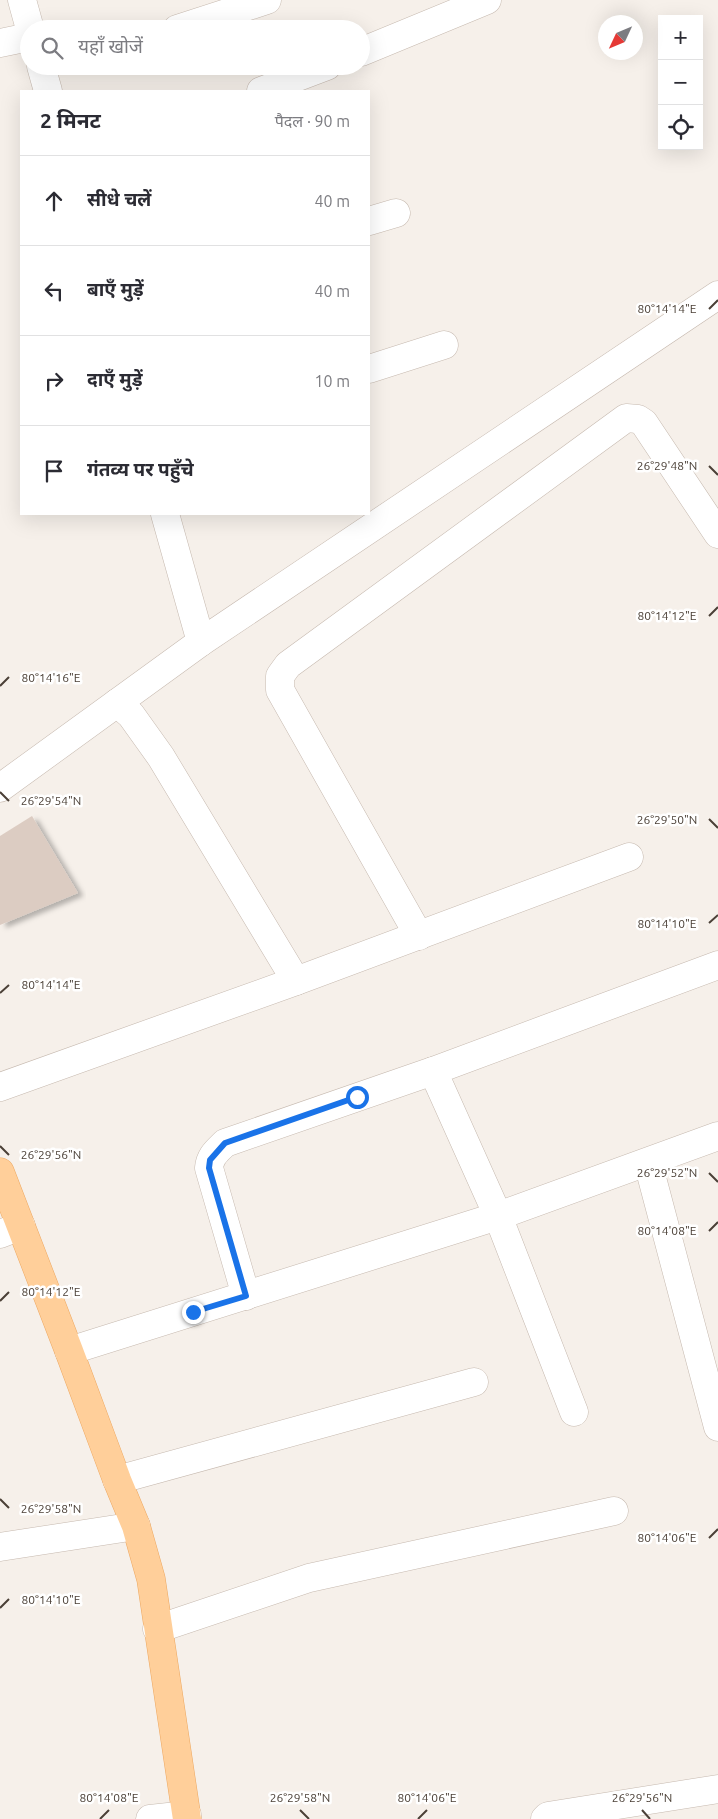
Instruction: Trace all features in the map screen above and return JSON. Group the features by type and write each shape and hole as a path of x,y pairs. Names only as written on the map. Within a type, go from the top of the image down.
{"main road":[{"path":"0,1172 11,1230 70,1351 117,1480 136,1526 151,1579 157,1629 187,1817"}],"street":[{"path":"22,0 28,20"},
{"path":"205,20 267,0"},
{"path":"370,48 487,0"},
{"path":"0,43 20,39"},
{"path":"264,90 303,75"},
{"path":"370,221 396,213"},
{"path":"0,788 200,642 718,294"},
{"path":"370,369 444,345"},
{"path":"419,936 280,690 280,676 288,665 626,418 638,418 644,423 718,534"},
{"path":"165,515 200,642"},
{"path":"117,703 131,715 161,757 296,981"},
{"path":"0,1087 296,981 629,858"},
{"path":"246,1296 209,1168 210,1160 225,1143 433,1071 718,965"},
{"path":"433,1071 498,1216 574,1412"},
{"path":"70,1351 498,1216 718,1136"},
{"path":"648,1162 718,1427"},
{"path":"117,1480 474,1382"},
{"path":"157,1629 309,1578 614,1512"},
{"path":"0,1547 136,1526"},
{"path":"545,1819 548,1816 718,1789"},
{"path":"150,1819 187,1817"}],"building":[{"path":"32,816 78,893 0,925 0,836"}],"route":[{"path":"193,1312 246,1296 209,1168 210,1160 225,1143 357,1097"}]}
